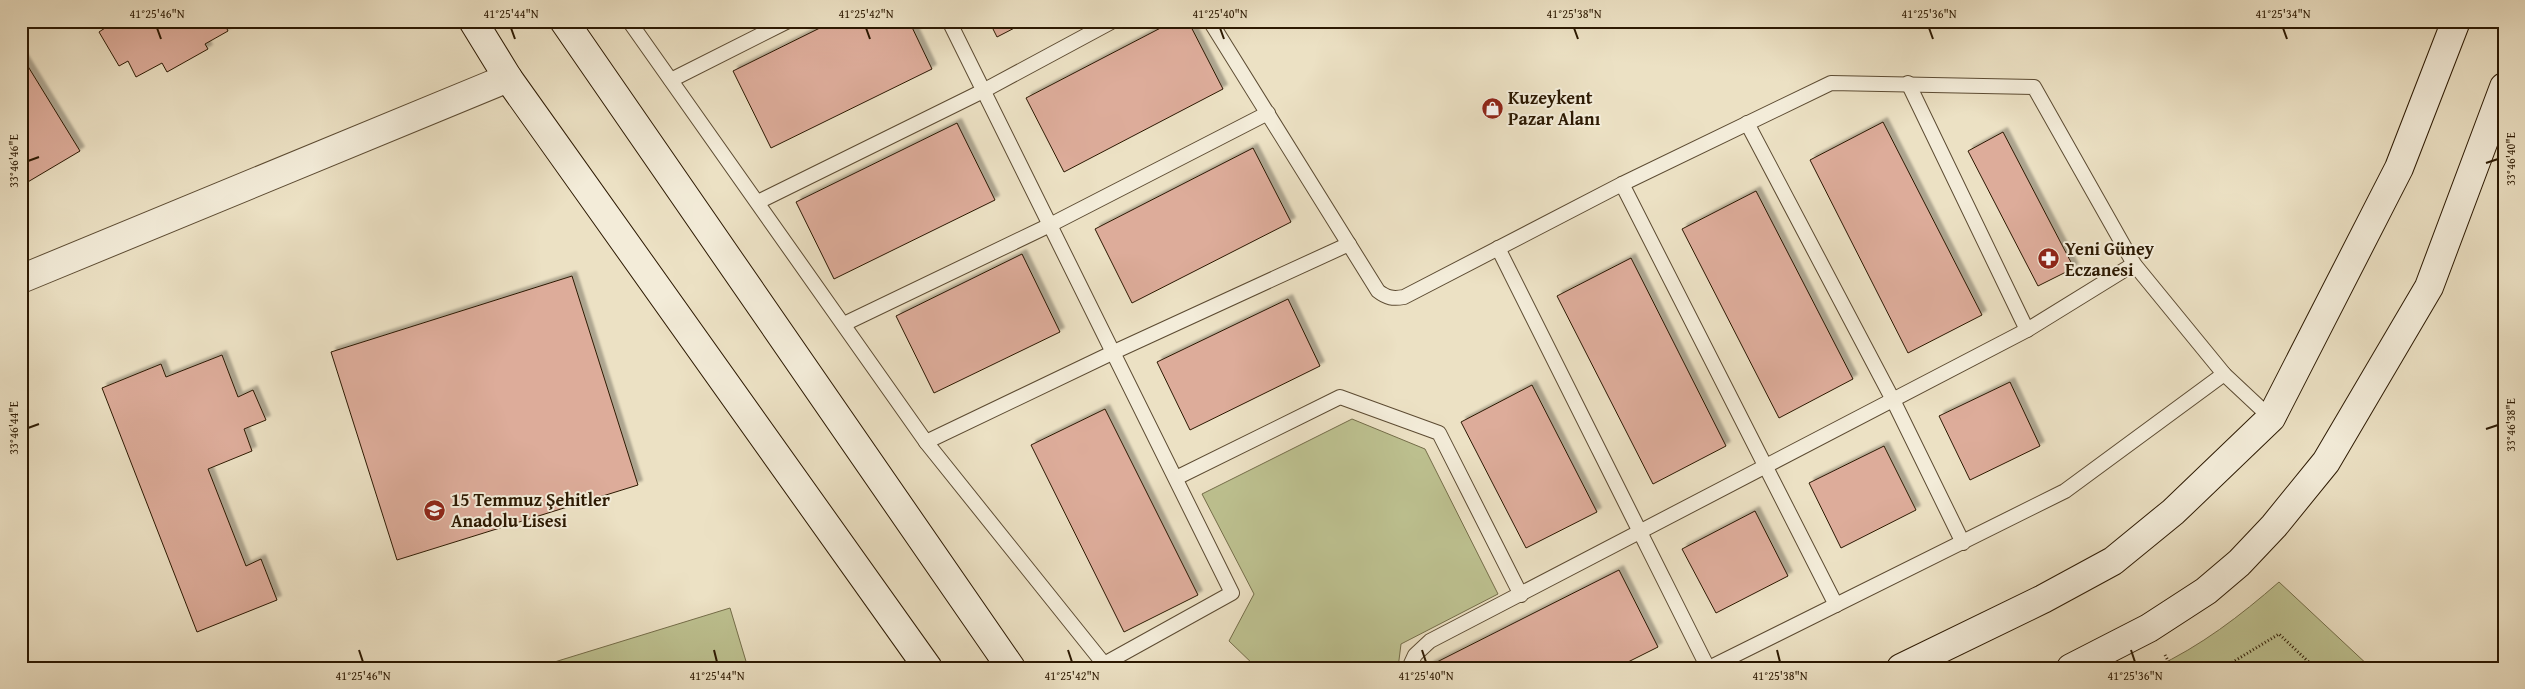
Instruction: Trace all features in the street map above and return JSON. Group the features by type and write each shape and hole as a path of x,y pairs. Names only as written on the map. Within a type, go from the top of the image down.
{"main road":[{"path":"473,21 508,78 928,668"},
{"path":"564,21 1011,668"},
{"path":"1902,668 2043,599 2113,561 2173,512 2271,418 2399,168 2456,21"},
{"path":"21,280 508,78"},
{"path":"2071,668 2149,628 2206,591 2239,563 2274,526 2326,462 2430,287 2504,87"}],"lane":[{"path":"629,21 926,442 1105,666 1232,593 949,21"},
{"path":"671,80 788,21"},
{"path":"758,202 984,91 1112,21"},
{"path":"1210,21 1378,291 1389,298 1396,299 1404,297 1622,184 1831,84 1908,83 2034,87 2134,264 2224,374 2271,418"},
{"path":"1908,83 2027,330"},
{"path":"844,324 1050,225 1268,113"},
{"path":"1747,123 1893,400 1963,543"},
{"path":"1622,184 1836,605"},
{"path":"926,442 1114,352 1350,244"},
{"path":"1498,248 1708,668 2065,491 2224,374"},
{"path":"1409,668 1415,655 1430,642 2027,330 2134,264"},
{"path":"1176,478 1340,397 1439,433 1521,594"}],"path":[{"path":"2223,668 2278,634 2315,668"}],"green space":[{"path":"1352,419 1425,449 1498,594 1401,644 1398,668 1257,668 1229,641 1254,594 1202,494"},
{"path":"2279,582 2371,668 2154,668 2220,630"},
{"path":"730,608 748,668 535,668"}],"building":[{"path":"106,21 223,21 228,31 205,44 208,49 167,72 162,63 136,77 128,61 119,66 99,32 108,26"},
{"path":"834,21 909,21 932,69 771,148 733,71"},
{"path":"989,21 1028,21 997,37"},
{"path":"1174,21 1188,21 1223,89 1064,172 1026,98"},
{"path":"21,55 80,151 21,186"},
{"path":"1883,122 1982,315 1908,353 1810,160"},
{"path":"957,123 995,200 834,279 796,202"},
{"path":"2003,132 2074,268 2038,286 1968,151"},
{"path":"1253,148 1291,222 1132,303 1095,229"},
{"path":"1756,191 1853,379 1779,418 1682,229"},
{"path":"1022,254 1060,332 934,393 896,316"},
{"path":"1631,258 1726,446 1653,484 1557,296"},
{"path":"572,276 638,485 397,560 331,352"},
{"path":"1288,299 1320,366 1190,430 1157,362"},
{"path":"222,355 238,397 253,390 266,420 244,429 252,451 208,469 246,566 261,559 277,600 197,632 102,388 161,364 166,377"},
{"path":"2010,382 2040,446 1970,480 1939,416"},
{"path":"1532,385 1597,512 1526,548 1461,422"},
{"path":"1105,409 1198,595 1124,632 1031,445"},
{"path":"1884,446 1916,510 1841,548 1809,483"},
{"path":"1755,511 1788,576 1716,613 1682,549"},
{"path":"1619,570 1658,647 1616,668 1430,668 1429,666"}],"place":[{"name":"Kuzeykent Pazar Alanı","path":"1492,108"},
{"name":"Yeni Güney Eczanesi","path":"2049,259"},
{"name":"15 Temmuz Şehitler Anadolu Lisesi","path":"435,510"}]}
